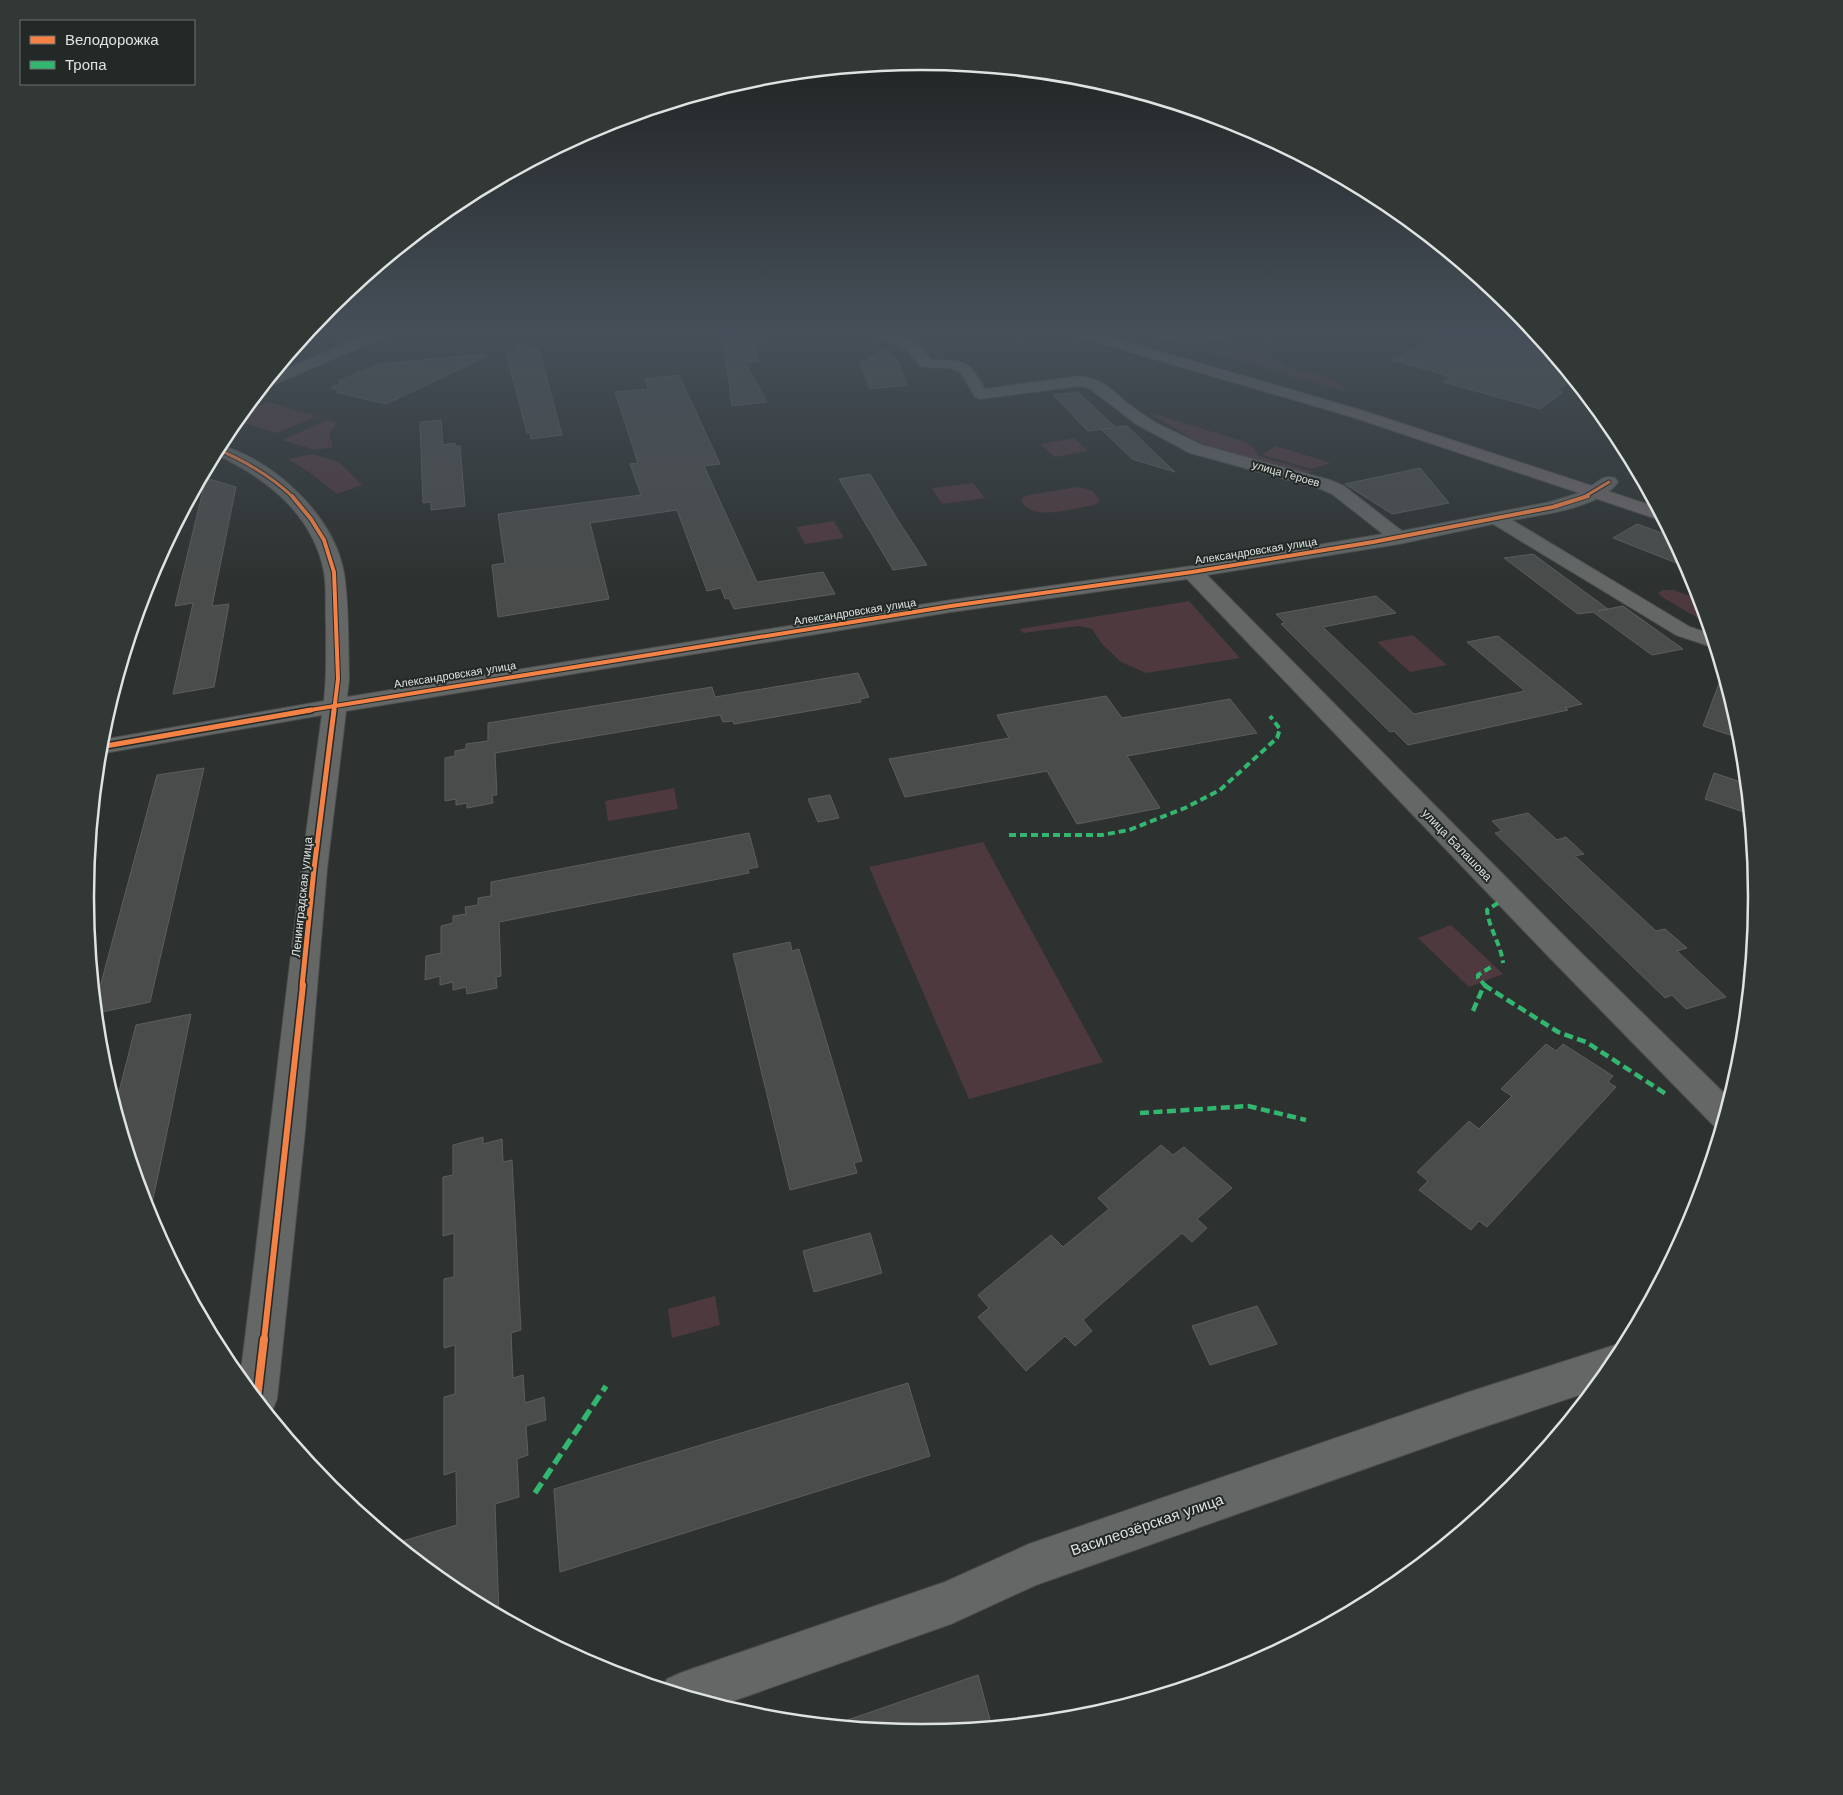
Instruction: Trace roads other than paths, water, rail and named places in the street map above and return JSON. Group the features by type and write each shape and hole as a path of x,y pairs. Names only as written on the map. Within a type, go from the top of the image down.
{"main road":[{"path":"1357,414 1601,487 1644,495"},
{"path":"1392,414 1601,487 1652,511"}],"street":[{"name":"улица Героев","path":"1133,414 1180,442 1196,449 1324,484 1338,490 1399,538"},
{"name":"Ленинградская улица","path":"224,452 242,460 272,479 292,496 311,519 324,540 334,572 335,591 338,679 314,869 288,1131 258,1391"},
{"name":"Александровская улица","path":"108,746 335,706 951,606 1192,572 1399,538 1553,507 1601,487"},
{"path":"1497,519 1683,630 1707,639"},
{"name":"улица Балашова","path":"1192,572 1552,942 1721,1111"},
{"name":"Василеозёрская улица","path":"691,1692 951,1602 1038,1562 1469,1412 1602,1368"}]}
